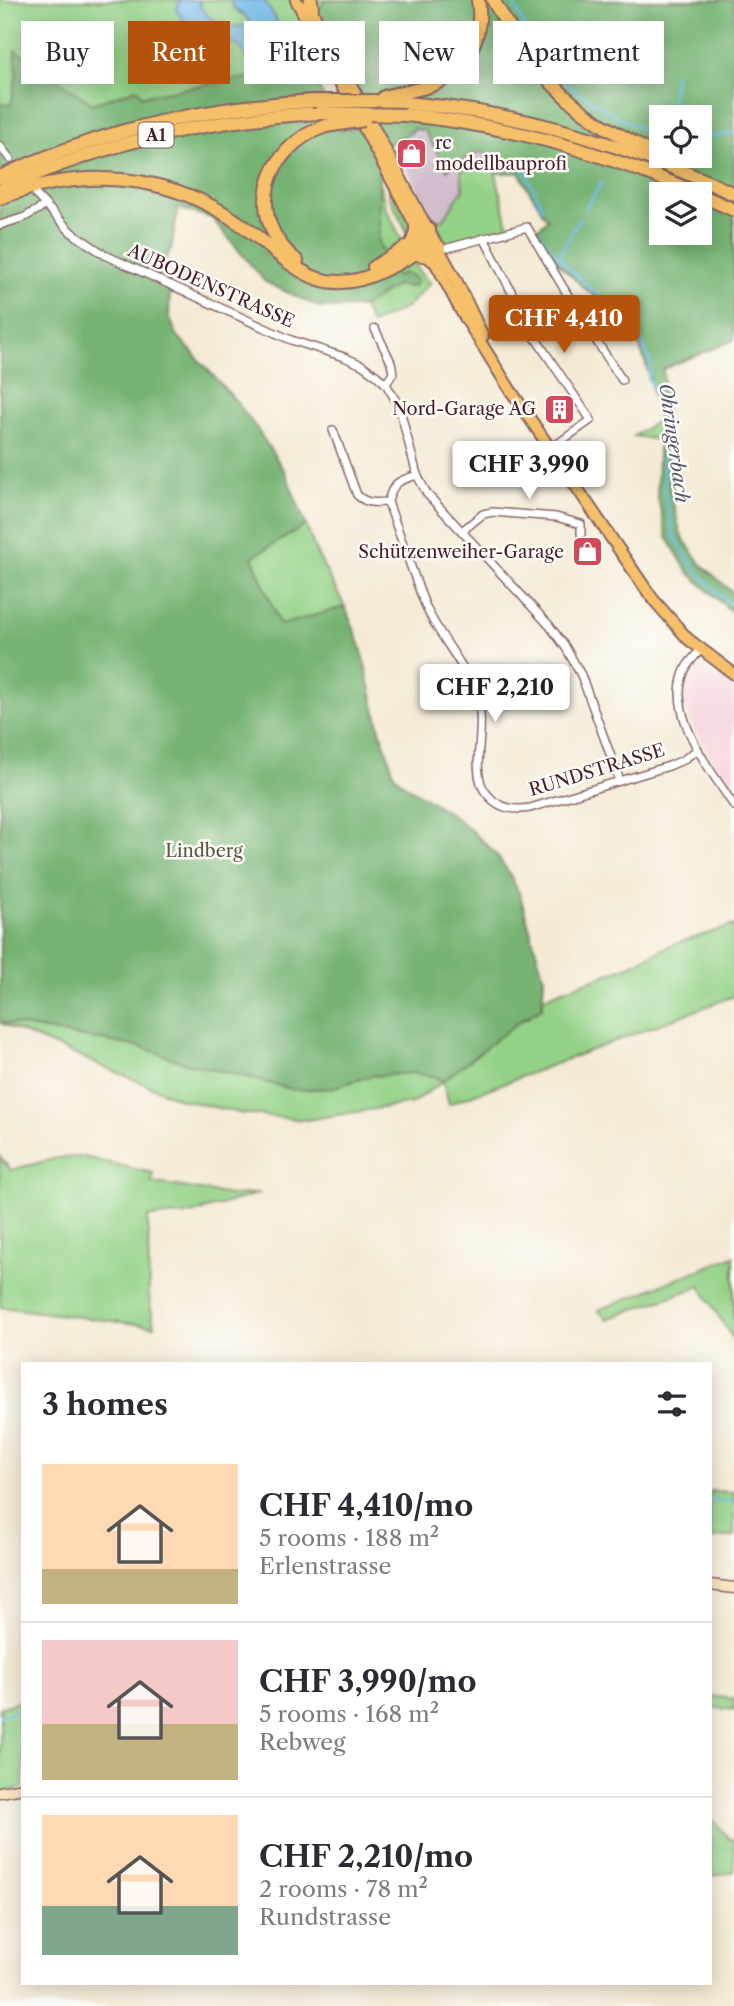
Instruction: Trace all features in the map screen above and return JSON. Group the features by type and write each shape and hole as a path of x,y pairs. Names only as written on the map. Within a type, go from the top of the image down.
{"highway":[{"name":"A1","path":"0,177 65,150 148,125 229,109 312,101 374,101 397,98 435,84 446,78 470,52 478,33 478,0"},
{"name":"A1","path":"493,0 522,48 559,91 599,123 649,151"},
{"name":"A1","path":"397,98 528,121 649,157"},
{"name":"A1","path":"0,190 69,161 150,136 231,121 319,113 406,115 484,126 556,142 626,164 668,182"},
{"name":"A1","path":"406,115 346,122 307,134 291,145 271,172 267,189 267,210 278,242 287,253 305,266 324,273 340,275 366,271 427,241"},
{"name":"A1","path":"677,168 734,194"},
{"path":"0,198 45,184 81,179 121,179 153,184 185,194 212,207 248,230 295,268 312,277 336,282 368,278 427,241 428,256 436,262"},
{"name":"A1","path":"712,201 734,210"}],"main road":[{"path":"296,0 427,241 468,304 498,370"},
{"path":"310,3 419,214 427,241"},
{"path":"436,262 470,326 498,370 652,598 676,627 734,674"},
{"path":"712,1585 734,1588"},
{"path":"0,1792 21,1788"}],"street":[{"path":"0,146 10,159"},
{"name":"AUBODENSTRASSE","path":"36,195 76,237 105,255 291,340 362,365 386,384 399,406 417,475 428,494 549,625 566,648 581,675 620,781"},
{"path":"0,225 27,216 44,206"},
{"path":"427,241 484,238 527,227 622,380"},
{"path":"484,238 534,336 591,420 550,449"},
{"name":"AUBODENSTRASSE","path":"375,329 391,362 393,373 386,384"},
{"path":"334,430 357,495 363,500 371,504 388,502 391,491 398,482 417,475"},
{"name":"RUNDSTRASSE","path":"388,502 429,614 443,640 468,675 476,695 481,722 479,778 490,797 504,807 514,810 530,808 669,766 698,750"},
{"path":"462,531 482,514 492,512 556,517 581,524 581,534"},
{"path":"701,649 683,676 679,703 684,722 698,750 734,806"}],"shaded area":[{"path":"412,129 424,130 447,170 473,154 484,151 486,160 461,171 463,189 443,220 433,218 392,142 412,132"},
{"path":"703,664 734,686 734,797 694,729 686,708 685,696 691,674 697,665"}],"green space":[{"path":"0,0 326,0 308,21 244,21 244,78 230,81 230,21 128,21 128,84 210,84 141,96 113,97 92,104 63,84 114,84 114,21 21,21 21,54 16,51 17,74 11,105 0,103"},
{"name":"Lindberg","path":"326,0 734,0 734,340 663,369 670,490 681,535 699,562 734,594 734,614 688,572 667,537 657,495 659,420 646,364 636,339 613,310 583,287 544,247 532,229 540,227 548,219 520,173 496,173 495,170 467,167 486,160 484,151 473,154 447,170 424,130 412,129 412,132 384,146 379,177 379,243 397,277 401,273 411,275 417,281 413,287 397,285 363,307 321,308 265,282 212,218 178,208 172,246 157,278 170,285 169,315 176,334 255,426 285,472 306,525 252,557 280,625 345,607 361,647 380,730 394,774 401,782 451,814 495,853 520,895 544,978 542,1008 522,1019 443,1081 433,1076 412,1073 371,1076 330,1088 294,1090 189,1064 141,1047 0,1022 0,103 11,105 17,74 15,50 21,54 21,84 63,84 92,104 137,89 142,96 210,84 230,84 230,81 244,78 244,84 317,84 341,130 355,128 332,84 365,84 365,21 308,21"},
{"path":"467,167 495,170 509,229 447,245 433,218 443,220 463,189 461,171"},
{"path":"385,175 410,224 410,237 390,199"},
{"path":"379,177 385,207 404,244 355,268 379,243"},
{"path":"413,260 430,283 406,308 371,324 363,307 397,285 397,278 372,282"},
{"path":"659,420 657,440 634,436"},
{"path":"306,525 316,552 345,607 280,626 252,557"},
{"path":"734,925 734,996 449,1104 443,1081 413,1103 306,1120 239,1113 180,1099 0,1023 141,1047 189,1064 294,1090 330,1088 371,1076 412,1073 433,1076 542,1008 544,997 627,967 671,945"},
{"path":"0,1157 11,1170 57,1158 84,1157 153,1173 152,1182 230,1195 260,1193 187,1215 148,1217 149,1296 154,1326 0,1307"},
{"path":"734,1256 734,1341 700,1286 607,1319 598,1310"},
{"path":"712,1491 734,1492 734,1537 712,1539"},
{"path":"712,1696 734,1699 734,1710 712,1707"},
{"path":"21,1701 21,1788 0,1792 0,1708"},
{"path":"712,1819 729,1839 734,1839 734,1872 712,1876"}],"water":[{"path":"180,0 199,0 205,13 216,21 183,21 176,10"},
{"path":"231,0 264,0 277,21 249,21 234,9"},
{"path":"230,25 244,26 244,53 239,46 230,43"}],"waterway":[{"path":"512,0 530,38 567,85 649,132"},
{"path":"671,105 675,73"},
{"path":"712,136 734,133"},
{"path":"524,169 542,208"},
{"name":"Ohringerbach","path":"585,209 602,182"},
{"name":"Ohringerbach","path":"580,218 558,257 623,316 640,338 650,362 648,378 657,397 662,428 664,489 673,534 695,569 734,606"},
{"path":"538,230 557,256"},
{"path":"712,1500 734,1502"},
{"path":"0,1716 21,1709"}],"place":[{"name":"rc modellbauprofi","path":"412,153"},
{"name":"Nord-Garage AG","path":"559,409"},
{"name":"Schützenweiher-Garage","path":"587,552"}]}
